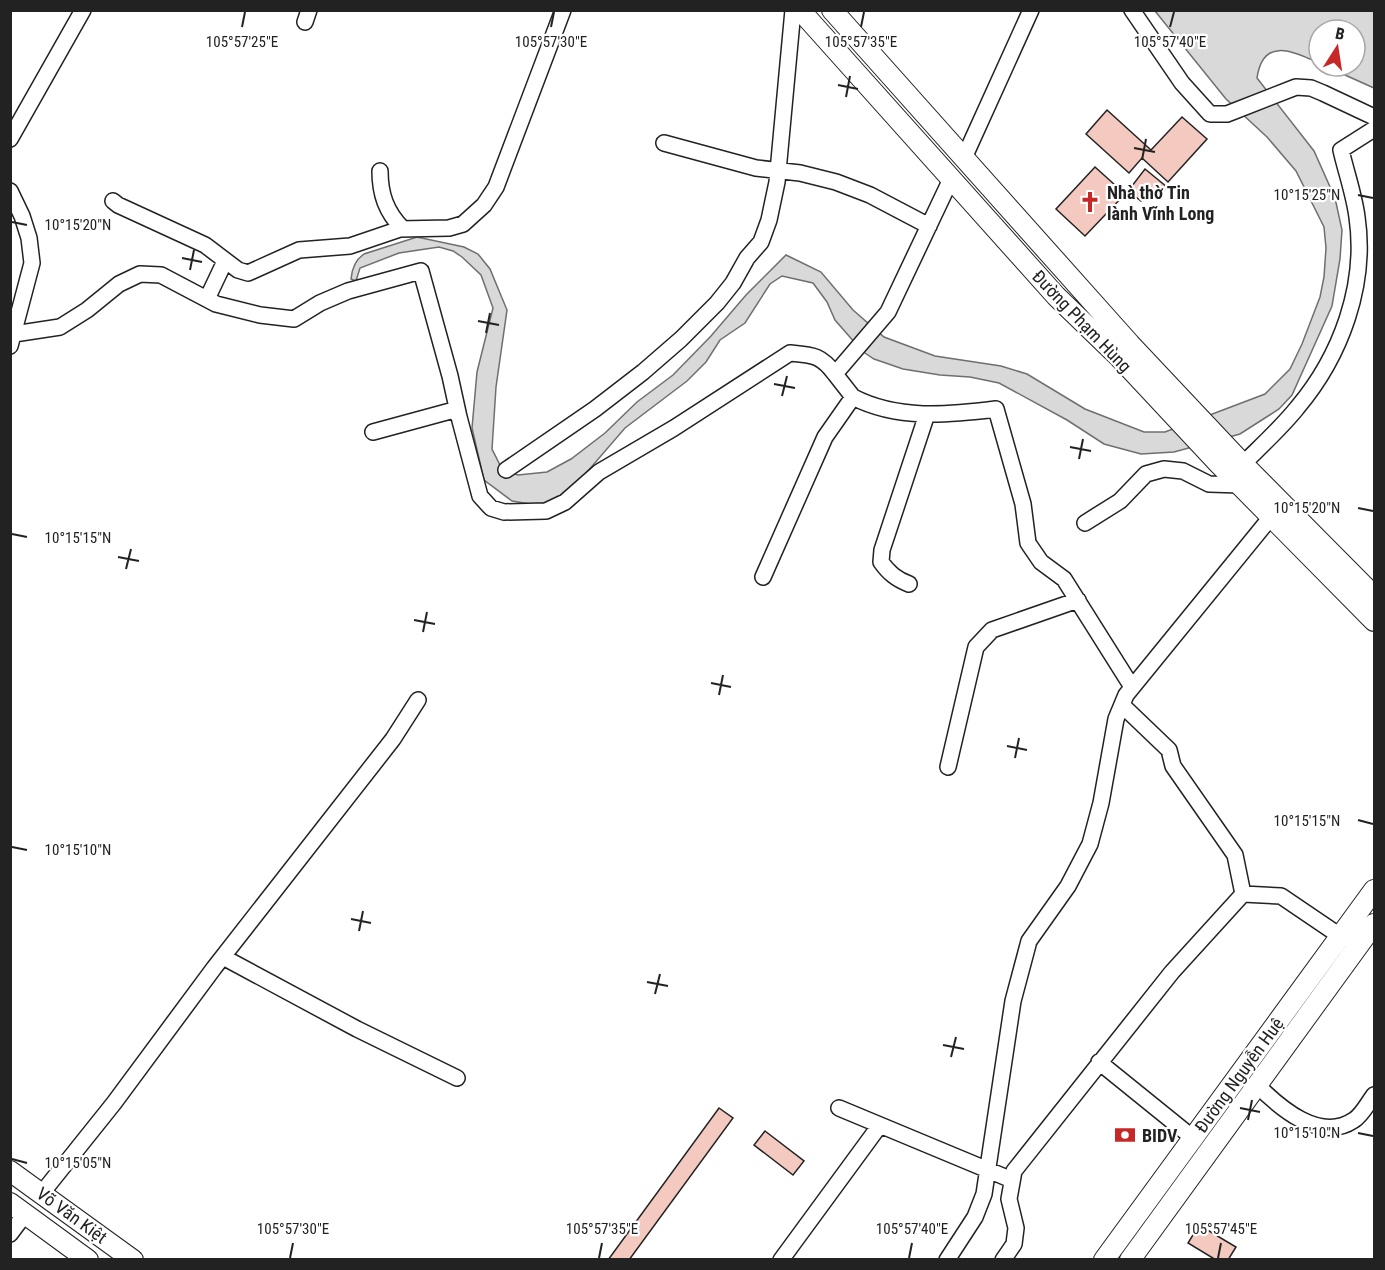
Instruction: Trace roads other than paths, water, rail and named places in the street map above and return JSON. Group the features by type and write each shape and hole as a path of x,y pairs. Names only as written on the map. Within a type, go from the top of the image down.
{"main road":[{"path":"807,18 832,10"},
{"name":"Đường Phạm Hùng","path":"832,10 964,158 1217,462 1374,621"},
{"name":"Đường Phạm Hùng","path":"807,18 1056,296 1124,350 1243,464 1374,596"},
{"name":"Đường Nguyễn Huệ","path":"1104,1260 1374,890"},
{"name":"Đường Nguyễn Huệ","path":"1130,1260 1374,924"},
{"name":"Võ Văn Kiệt","path":"10,1171 133,1260"},
{"name":"Võ Văn Kiệt","path":"18,1209 88,1260"}],"street":[{"path":"10,140 83,10"},
{"path":"113,201 206,245 238,270 248,273 299,250 350,246 403,229 449,228 463,225 484,205 496,187 562,10"},
{"path":"506,470 595,409 681,339 717,303 733,283 747,258 761,242 770,220 778,170 793,10"},
{"path":"964,158 1031,10"},
{"path":"1132,10 1182,83 1210,114 1227,114 1296,87 1311,88 1374,117"},
{"path":"1243,464 1297,409 1325,370 1352,307 1359,252 1357,216 1341,150 1374,129"},
{"path":"664,143 756,168 801,173 844,185 870,195 929,226"},
{"path":"380,171 383,200 403,229"},
{"path":"835,374 888,312 951,179"},
{"path":"10,191 29,238 32,263 12,340 60,327 87,310 119,284 140,274 161,275 216,304 260,315 294,319 320,303 348,291 421,271 480,496 491,508 504,512 546,511 565,502 599,472 674,428 790,353 809,354 826,362 853,397 872,407 927,414 963,414 996,409 1023,504 1028,543 1041,562 1064,579 1132,687"},
{"path":"207,299 225,261"},
{"path":"763,577 825,436 853,397"},
{"path":"373,432 447,411 454,410 459,417"},
{"path":"909,584 897,579 887,571 881,562 882,550 927,414"},
{"path":"1085,523 1120,501 1146,474 1164,469 1183,471 1209,484 1241,485"},
{"path":"947,1260 975,1217 984,1194 1013,1002 1029,941 1068,886 1090,844 1101,803 1116,719 1126,695 1271,517"},
{"path":"948,767 976,647 992,630 1077,600"},
{"path":"42,1193 114,1103 223,957 393,739 418,700"},
{"path":"1122,705 1169,750 1173,766 1235,855 1243,894"},
{"path":"1243,894 1281,896 1340,936"},
{"path":"1003,1260 1014,1244 1016,1228 1009,1199 1014,1171 1172,972 1243,894"},
{"path":"223,957 357,1029 457,1078"},
{"path":"1099,1062 1193,1138"},
{"path":"1257,1085 1293,1115 1322,1127 1341,1127 1357,1119 1374,1095"},
{"path":"839,1108 1012,1180"},
{"path":"781,1260 880,1125"},
{"path":"10,1234 18,1209"}],"place":[{"name":"Nhà thờ Tin lành Vĩnh Long","path":"1090,202"},
{"name":"BIDV","path":"1125,1135"}]}
